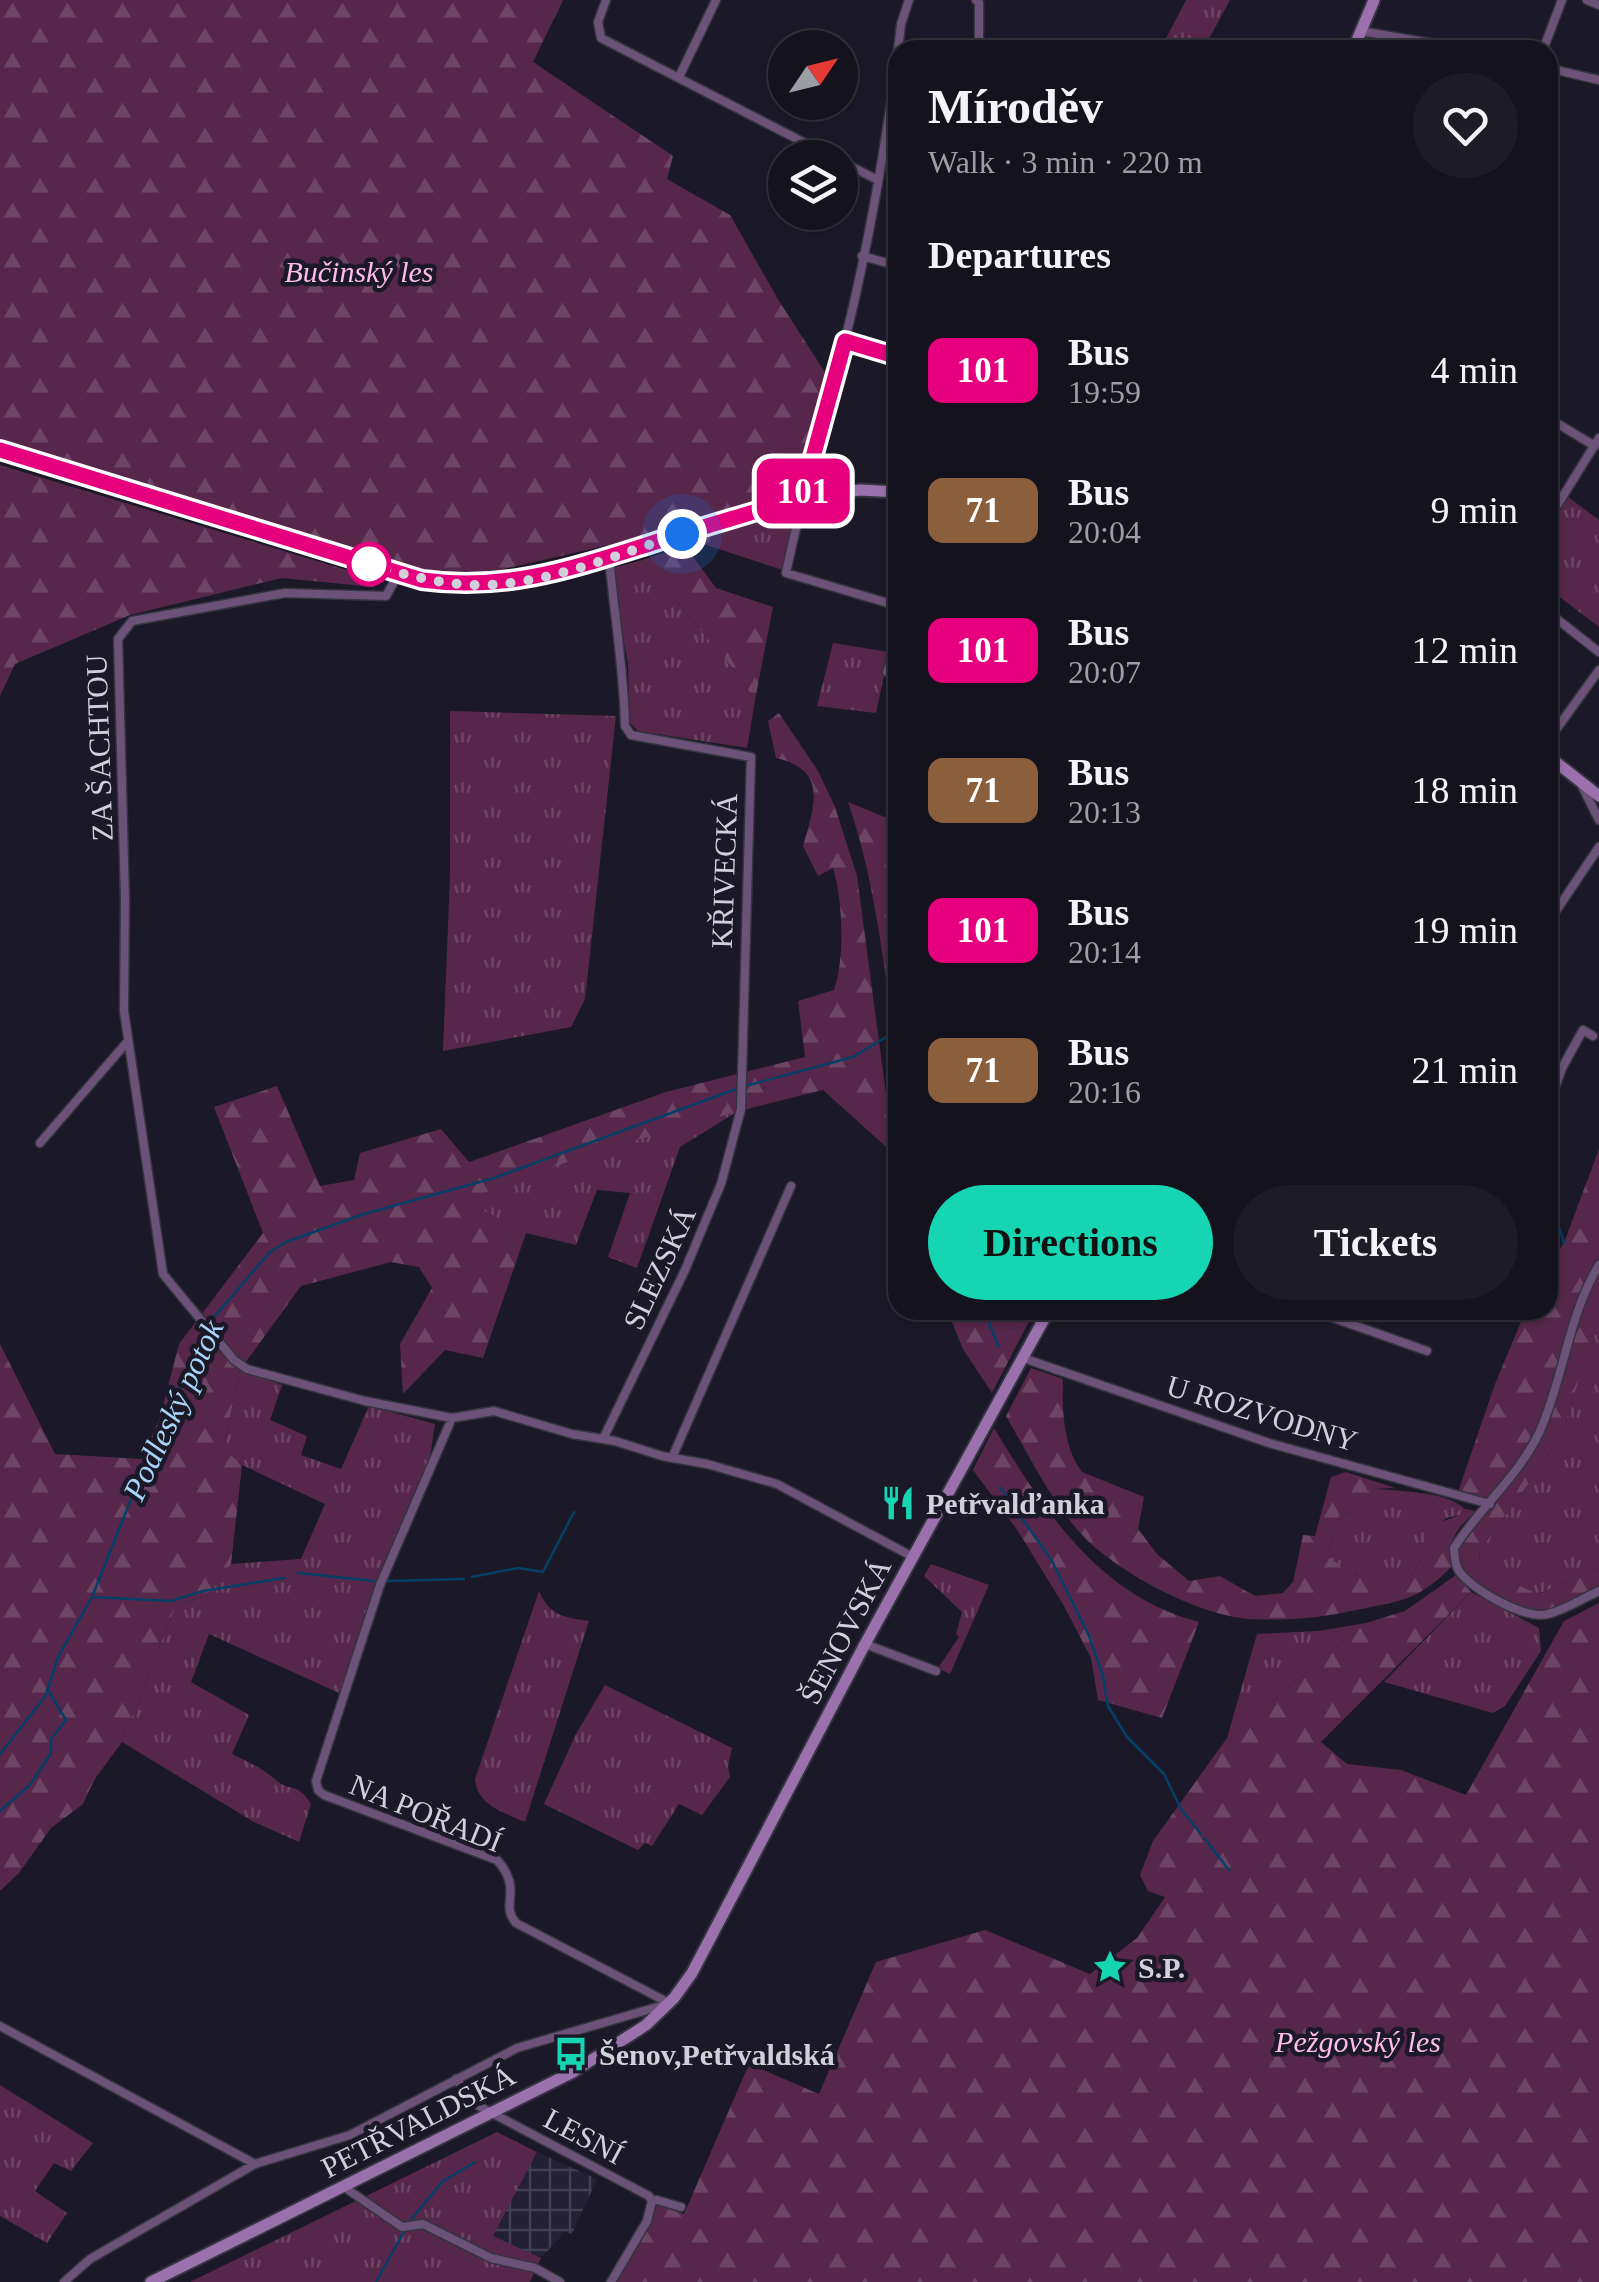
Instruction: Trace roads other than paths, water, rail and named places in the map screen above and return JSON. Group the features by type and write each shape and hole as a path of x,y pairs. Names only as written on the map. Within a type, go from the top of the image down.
{"main road":[{"path":"1357,40 1374,0"},
{"path":"0,450 422,580 480,585 534,578 802,497 860,490 888,491"},
{"path":"1558,764 1599,796"},
{"name":"ŠENOVSKÁ","path":"688,1978 715,1935 865,1644 1044,1320"},
{"name":"PETŘVALDSKÁ","path":"151,2282 596,2059 634,2034 669,2003 688,1978"}],"street":[{"path":"606,0 598,22 600,38 800,140"},
{"path":"679,77 716,0"},
{"path":"900,40 909,0"},
{"path":"976,0 980,3 979,40"},
{"path":"1548,40 1562,0"},
{"path":"1587,0 1599,5"},
{"path":"1360,31 1413,40"},
{"path":"1558,70 1599,80"},
{"path":"888,116 845,341 802,497 786,572 888,603"},
{"path":"858,170 878,180"},
{"path":"862,256 888,263"},
{"path":"845,341 888,354"},
{"path":"1558,423 1598,444 1558,505"},
{"name":"KŘIVECKÁ","path":"609,556 614,615 624,664 625,726 631,735 751,757 740,1110"},
{"name":"ZA ŠACHTOU","path":"399,573 386,596 284,593 132,620 118,638 127,1042 163,1274 196,1318 234,1360 247,1368 365,1401 452,1418"},
{"path":"1558,620 1599,652"},
{"path":"1558,726 1599,670"},
{"path":"1578,780 1599,820"},
{"path":"1558,907 1599,846"},
{"path":"1558,1079 1583,1030 1594,1036"},
{"path":"40,1143 127,1042"},
{"name":"SLEZSKÁ","path":"603,1439 685,1270 721,1184 740,1110"},
{"path":"672,1458 791,1186"},
{"path":"1599,1265 1578,1307 1540,1430 1526,1456 1454,1548 1456,1567 1470,1586 1500,1602 1545,1616 1599,1591"},
{"path":"1339,1320 1427,1352"},
{"name":"U ROZVODNY","path":"1023,1358 1269,1443 1490,1504"},
{"path":"452,1418 494,1411 777,1484 912,1558"},
{"name":"NA POŘADÍ","path":"452,1418 380,1585 316,1781 318,1790 324,1796 497,1860 509,1874 509,1910 516,1923 669,2003"},
{"path":"865,1644 936,1671"},
{"path":"64,2282 90,2259 255,2164 350,2135 517,2048 669,2003"},
{"path":"0,2026 255,2164"},
{"name":"LESNÍ","path":"456,2079 475,2104 652,2201 681,2208"},
{"path":"344,2187 402,2227 423,2224 491,2258 535,2268 560,2282"},
{"path":"610,2282 646,2221 652,2201"}],"waterway":[{"name":"Podleský potok","path":"745,1086 853,1057 888,1036"},
{"name":"Podleský potok","path":"209,1323 269,1253 286,1242 364,1214 494,1178 739,1088"},
{"name":"Podleský potok","path":"1558,1224 1564,1243"},
{"path":"988,1320 998,1346"},
{"name":"Podleský potok","path":"0,1754 45,1697 58,1657 92,1597 155,1439 204,1330"},
{"path":"1000,1487 1052,1561 1089,1636 1103,1676 1108,1706 1127,1737 1164,1774 1181,1809 1201,1834"},
{"path":"472,1577 518,1568 543,1572 574,1512"},
{"path":"298,1573 374,1581"},
{"path":"93,1597 171,1601 203,1591 284,1578"},
{"path":"386,1581 464,1579"},
{"path":"0,1811 30,1785 51,1753 51,1739 66,1720 48,1690"},
{"path":"1204,1838 1229,1870"},
{"path":"410,2221 442,2182 475,2162"},
{"path":"376,2282 406,2228"}],"place":[{"name":"Petřvalďanka","path":"898,1503"},
{"name":"S.P.","path":"1110,1967"},
{"name":"Šenov,Petřvaldská","path":"571,2054"}],"park label":[{"name":"Bučinský les","path":"359,271"},
{"name":"Pežgovský les","path":"1358,2041"}]}
